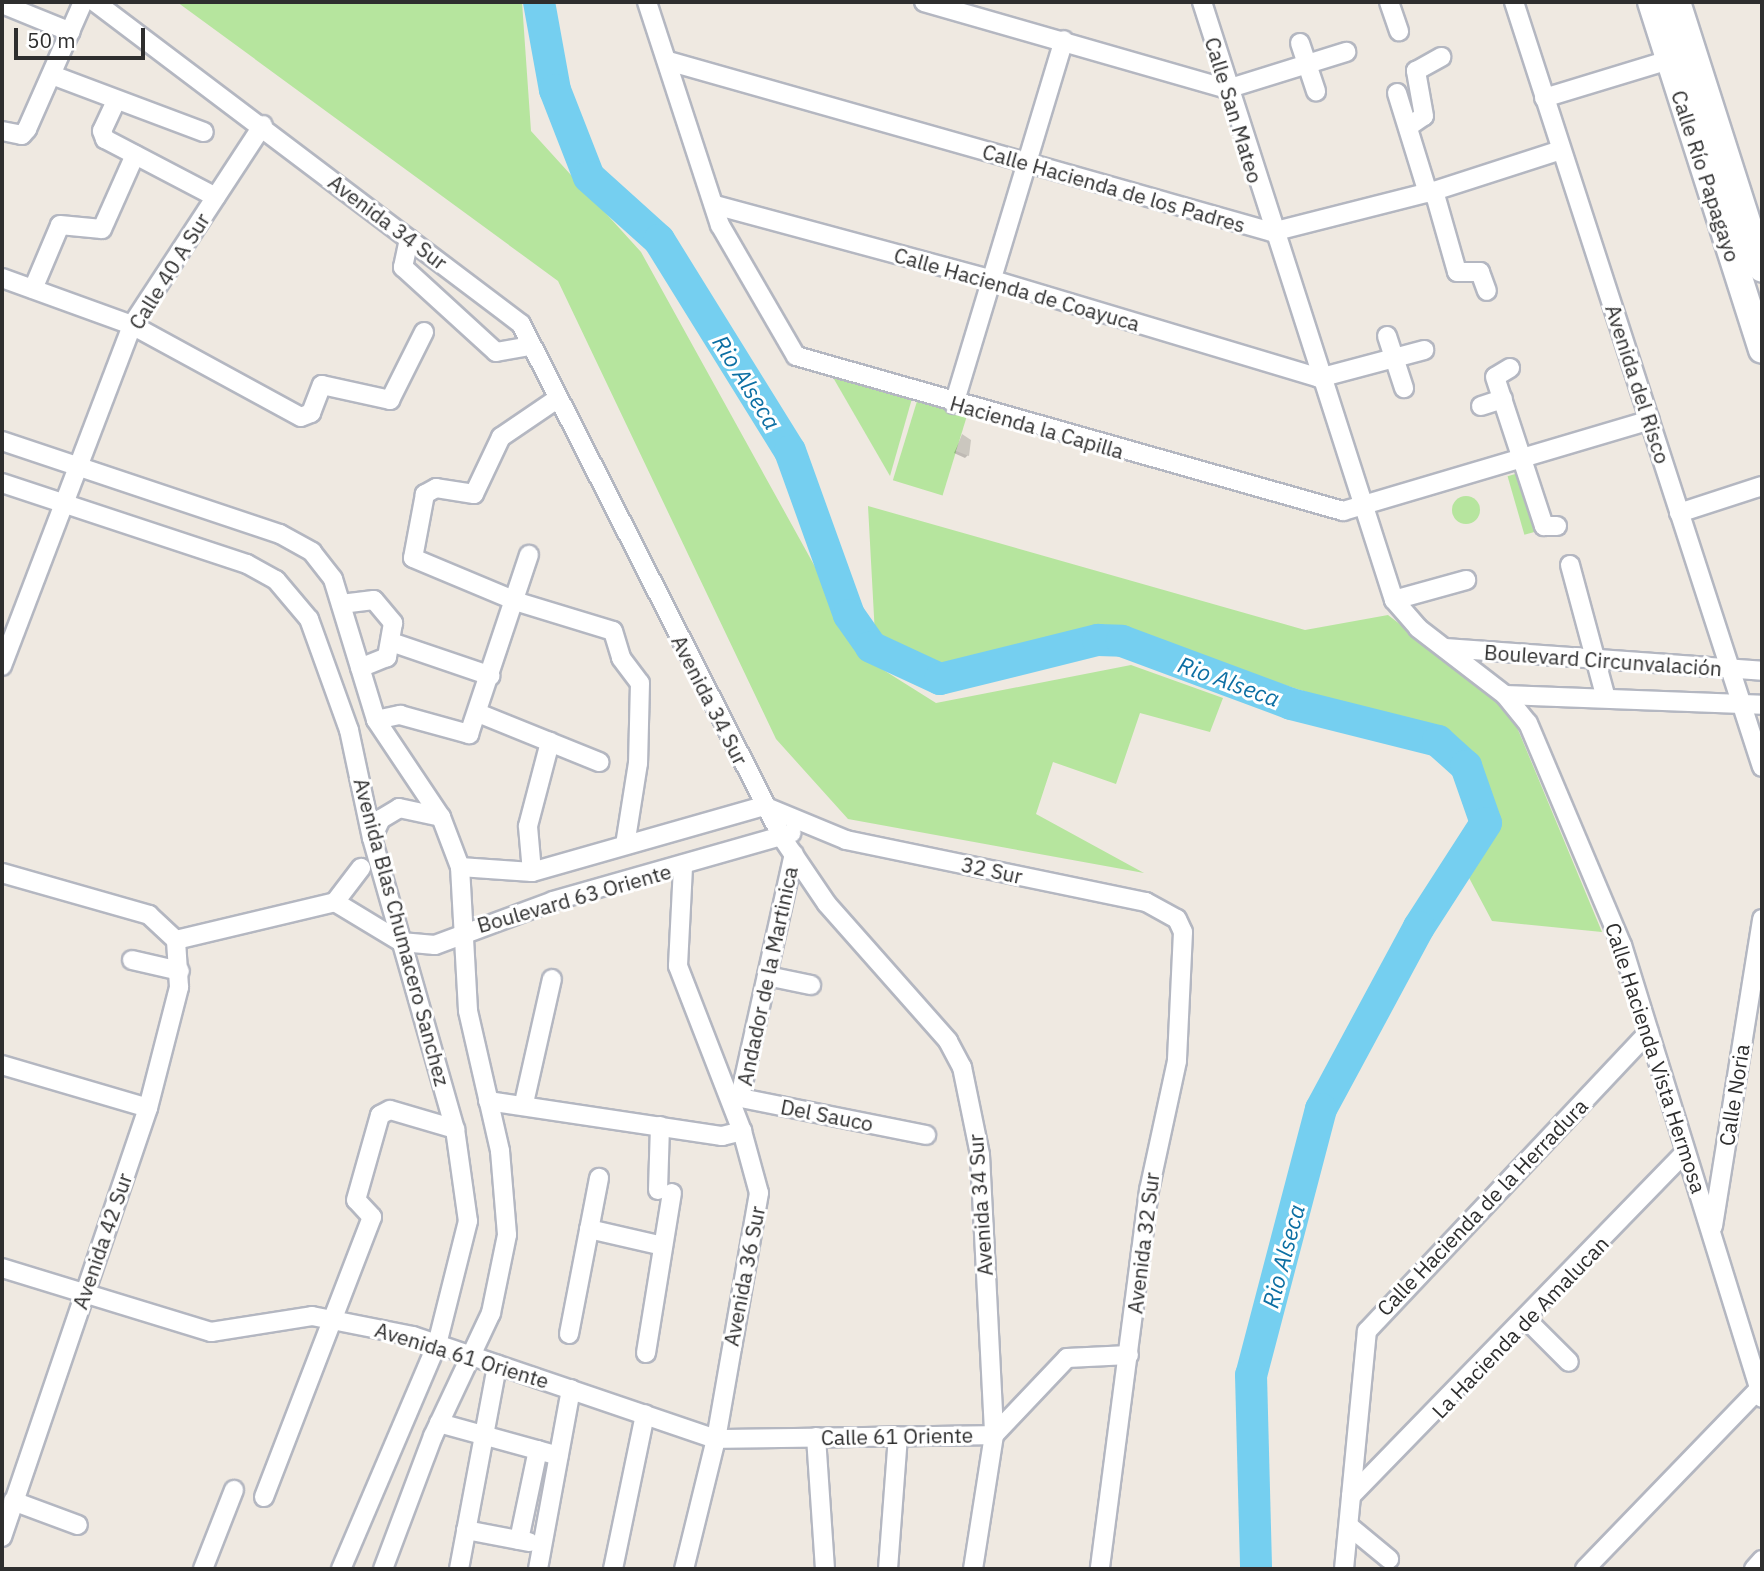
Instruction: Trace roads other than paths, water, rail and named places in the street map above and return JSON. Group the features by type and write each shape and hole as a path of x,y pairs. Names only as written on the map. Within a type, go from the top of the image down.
{"main road":[{"name":"Calle Río Papagayo","path":"1651,2 1762,350"},
{"name":"Calle Río Papagayo","path":"1677,2 1762,269"}],"street":[{"path":"2,131 22,135 27,129 83,2"},
{"name":"Avenida 34 Sur","path":"95,2 510,312 531,346 783,839 827,904 948,1041 962,1067 980,1155 994,1435 973,1569"},
{"name":"Hacienda la Capilla","path":"647,2 729,246 796,356 954,404 1328,508 1361,510 1650,420"},
{"path":"924,2 1065,40 1227,89 1346,52"},
{"name":"Calle San Mateo","path":"1202,2 1318,378"},
{"path":"1389,2 1399,31"},
{"name":"Avenida del Risco","path":"1514,2 1762,767"},
{"path":"2,4 71,32"},
{"path":"954,404 1024,162 1065,40"},
{"path":"1300,43 1316,91"},
{"path":"1408,127 1424,116 1416,71 1441,57"},
{"path":"1544,98 1669,60"},
{"name":"Calle Hacienda de los Padres","path":"668,61 1272,232 1431,192 1560,150"},
{"path":"52,75 204,132"},
{"path":"1397,93 1459,274 1480,272 1487,291"},
{"path":"116,101 102,136 216,197"},
{"name":"Calle 40 A Sur","path":"2,666 67,505 132,325 263,125"},
{"path":"33,289 60,225 102,229 135,155"},
{"name":"Calle Hacienda de Coayuca","path":"715,205 989,279 1318,378"},
{"path":"409,239 404,267 496,352 531,346"},
{"path":"6,280 132,325 306,417 322,385 390,400 424,332"},
{"path":"1387,336 1404,388"},
{"path":"1318,378 1424,350"},
{"path":"1510,368 1495,374 1522,459 1551,527"},
{"name":"Calle Hacienda Vista Hermosa","path":"1318,378 1361,510 1395,600 1444,648 1505,695 1528,723 1622,945 1684,1153 1713,1229 1761,1394"},
{"path":"557,399 501,436 474,495 436,488 425,494 413,558 518,602 613,631 621,658 640,683 638,763 625,845"},
{"path":"1481,406 1503,400"},
{"name":"Avenida Blas Chumacero Sanchez","path":"2,441 280,534 324,564 341,604 376,720 441,817 460,867 472,1039 488,1101 506,1195 507,1235 491,1313 439,1423 383,1569"},
{"name":"Avenida Blas Chumacero Sanchez","path":"2,484 247,564 289,589 309,619 349,730 372,838 455,1129 468,1221 465,1253 437,1344 341,1569"},
{"path":"1679,513 1762,486"},
{"path":"376,720 400,715 469,734 518,602 529,555"},
{"path":"1570,565 1605,695"},
{"path":"1395,600 1466,580"},
{"path":"341,604 374,600 389,615 394,643 387,657 360,668"},
{"path":"394,643 491,676"},
{"name":"Boulevard Circunvalación","path":"1444,648 1762,671"},
{"name":"Boulevard Circunvalación","path":"1505,695 1605,695 1762,705"},
{"path":"478,713 599,762"},
{"path":"532,872 528,826 550,742"},
{"name":"32 Sur","path":"764,806 846,840 1146,902 1177,919"},
{"name":"Boulevard 63 Oriente","path":"460,867 532,872 764,806"},
{"path":"372,838 381,820 399,808 441,817"},
{"path":"783,839 806,823"},
{"name":"Boulevard 63 Oriente","path":"335,902 401,942 435,945 465,931 783,839"},
{"name":"Andador de la Martinica","path":"734,1096 767,976 794,854"},
{"name":"Avenida 36 Sur","path":"683,867 678,966 734,1096 759,1210 716,1439 684,1569"},
{"path":"2,873 149,915 176,940 335,902 361,868"},
{"name":"Avenida 32 Sur","path":"1100,1569 1149,1190 1177,1061 1186,950 1177,919"},
{"name":"Calle Noria","path":"1713,1229 1762,919"},
{"name":"Avenida 42 Sur","path":"2,1537 148,1108 180,971 176,940"},
{"path":"132,960 180,971"},
{"path":"767,976 811,985"},
{"path":"524,1103 552,979"},
{"name":"Calle Hacienda de la Herradura","path":"1344,1569 1367,1331 1649,1032"},
{"path":"2,1065 148,1108"},
{"name":"Del Sauco","path":"734,1096 926,1135"},
{"path":"488,1101 524,1103 722,1136 743,1131"},
{"path":"264,1497 372,1217 356,1200 380,1115 390,1110 455,1129"},
{"path":"646,1353 663,1246 665,1192 660,1126"},
{"name":"La Hacienda de Amalucan","path":"1351,1496 1527,1320 1684,1153"},
{"path":"569,1334 599,1178"},
{"path":"589,1229 663,1246"},
{"name":"Avenida 61 Oriente","path":"2,1268 211,1332 333,1318 437,1344 716,1439"},
{"path":"1527,1320 1569,1362"},
{"name":"Calle 61 Oriente","path":"716,1439 994,1435 1067,1358 1129,1355"},
{"path":"458,1569 497,1365"},
{"path":"538,1569 570,1389"},
{"path":"1585,1569 1761,1394"},
{"path":"613,1569 645,1414"},
{"path":"439,1423 559,1456"},
{"path":"816,1437 825,1569"},
{"path":"888,1569 898,1437"},
{"path":"519,1540 538,1450"},
{"path":"203,1569 234,1490"},
{"path":"13,1501 78,1525"},
{"path":"1349,1526 1389,1559"},
{"path":"466,1530 542,1544"},
{"path":"1754,1569 1762,1560"}],"waterway":[{"name":"Rio Alseca","path":"539,2 555,90 589,177 659,240 790,451 849,615 871,647 940,679 1098,640 1122,641 1291,704 1438,741 1466,766 1486,823 1419,927 1321,1109 1251,1375 1256,1569"}]}
